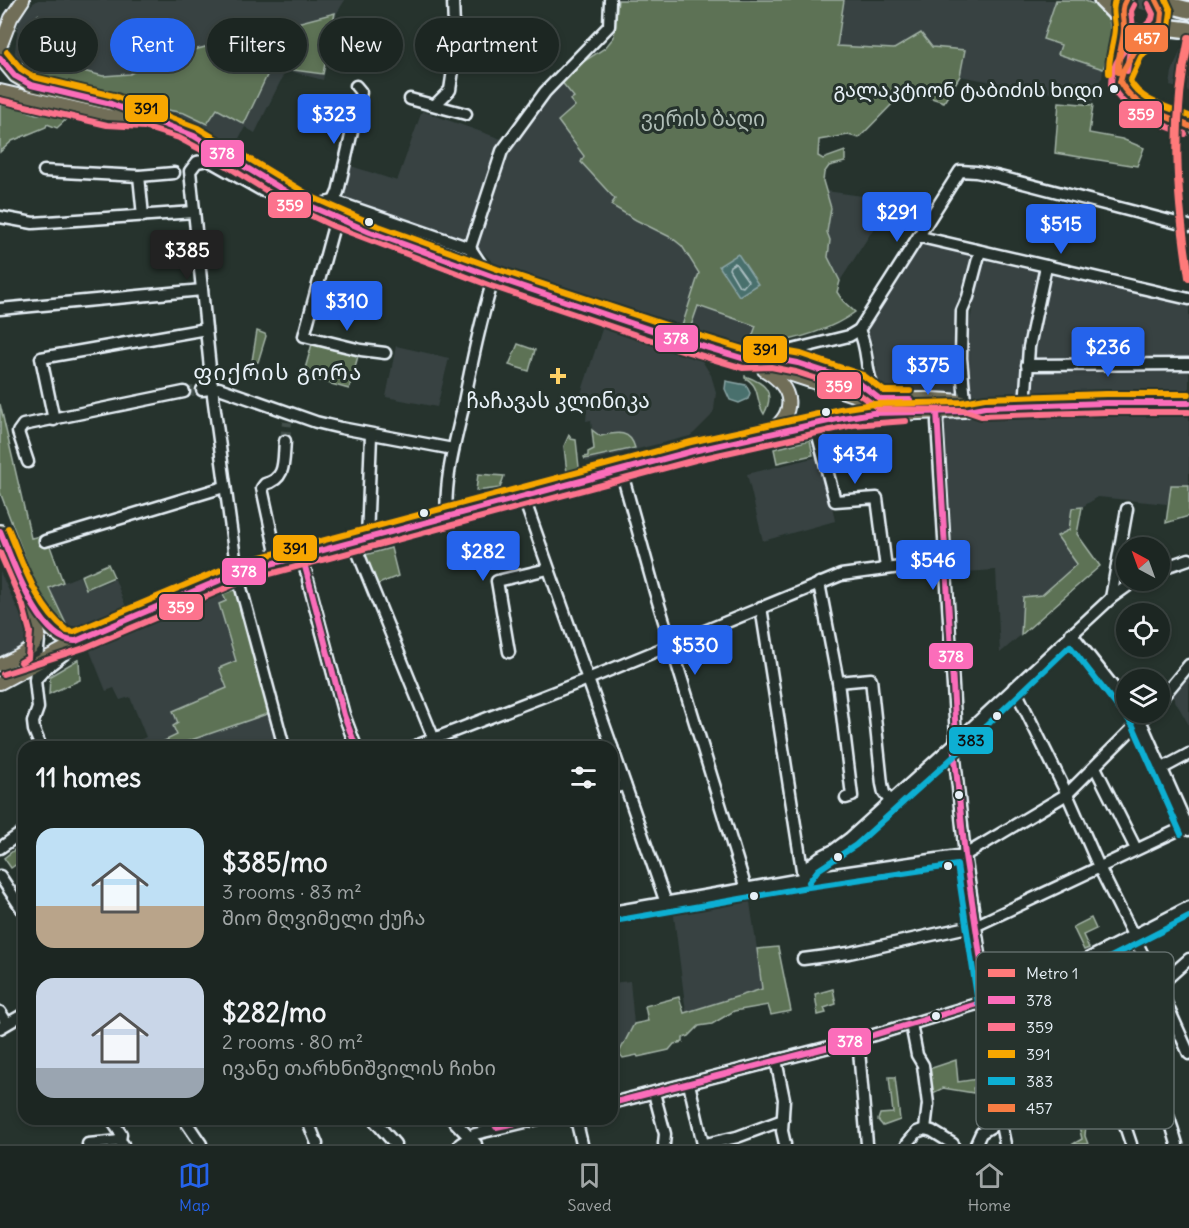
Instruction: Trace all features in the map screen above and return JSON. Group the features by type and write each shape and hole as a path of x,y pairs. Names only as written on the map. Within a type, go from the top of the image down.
{"highway":[{"path":"1102,0 1123,22"},
{"path":"1156,1 1189,10"},
{"path":"1153,32 1189,28 1187,20 1189,14"}],"main road":[{"path":"0,19 16,0"},
{"path":"0,47 10,18 23,0"},
{"path":"1126,0 1120,12 1123,22 1118,61 1120,82 1125,92 1139,106 1189,126"},
{"path":"1120,82 1126,64 1137,47 1153,32 1162,19 1162,12 1156,1"},
{"path":"1123,22 1136,32 1153,32"},
{"path":"0,58 21,80 41,88 111,104 194,136 267,186 336,218 491,276 852,395 881,400 965,401 981,407"},
{"path":"0,79 24,95 40,101 109,116 146,118"},
{"path":"0,91 24,95"},
{"path":"745,359 779,380 787,393 786,414 780,423 765,434"},
{"path":"0,683 37,659 237,573 621,470 765,434 873,413 964,411 981,407 1025,405 1189,403"},
{"path":"0,531 32,603 39,639 29,650 0,664"},
{"path":"32,603 59,637 67,641 80,640"}],"street":[{"path":"435,105 450,90 455,57 453,0"},
{"path":"470,248 502,151 545,92 609,26 610,0"},
{"path":"334,201 361,92 356,86"},
{"path":"410,99 466,114"},
{"path":"267,186 208,160 201,160 190,171 206,329 207,389 237,573 282,741"},
{"path":"44,171 139,176 174,173"},
{"path":"764,366 780,353 849,336 859,330 960,171 976,171 1189,226"},
{"path":"139,176 143,216"},
{"path":"310,206 334,201 470,248 491,276 453,448 446,495 447,517"},
{"path":"0,217 33,223 194,212"},
{"path":"336,218 304,336 361,350 385,353"},
{"path":"920,235 924,238 1189,299"},
{"path":"965,401 962,311 980,251"},
{"path":"1025,405 1027,365 1046,266"},
{"path":"0,309 202,290"},
{"path":"54,420 41,358 206,329"},
{"path":"859,330 871,387 881,400"},
{"path":"1027,365 1189,364"},
{"path":"207,389 228,392 288,417 371,435 453,448"},
{"path":"28,462 18,432 23,426 184,392"},
{"path":"946,400 939,405 937,411 955,725 954,749 964,855 980,952"},
{"path":"815,424 834,501 877,498 886,568"},
{"path":"367,539 371,435"},
{"path":"278,562 262,488 265,484 275,482 279,477 285,441"},
{"path":"621,470 671,645 746,889"},
{"path":"45,541 224,487"},
{"path":"521,498 528,510 610,741"},
{"path":"1111,598 1127,508"},
{"path":"354,543 435,741"},
{"path":"302,555 344,715 354,741"},
{"path":"1170,566 1189,559"},
{"path":"441,741 841,575 945,561"},
{"path":"509,652 497,581 548,570"},
{"path":"819,583 838,682 852,796 846,798"},
{"path":"802,878 811,864 838,848 955,744 1071,633 1121,591"},
{"path":"761,607 802,878"},
{"path":"1071,633 1116,690"},
{"path":"39,639 35,680 38,708 33,722 39,741"},
{"path":"35,680 45,668 80,640"},
{"path":"1170,688 1189,665"},
{"path":"838,682 871,679 882,784 884,793 890,801"},
{"path":"1014,687 1142,952"},
{"path":"618,911 802,878 964,855 1067,794 1141,723"},
{"path":"803,959 849,953 976,925 1136,849 1188,827 1142,723"},
{"path":"1161,769 1189,754"},
{"path":"618,765 666,903"},
{"path":"1095,766 1136,849"},
{"path":"618,787 625,785"},
{"path":"0,848 18,835"},
{"path":"799,850 806,856 820,857"},
{"path":"0,876 18,903"},
{"path":"1103,952 1189,907"},
{"path":"1174,972 1189,959"},
{"path":"618,1102 858,1039 976,1004"},
{"path":"0,1012 4,1025 18,1020"},
{"path":"1174,1021 1189,1054"},
{"path":"911,1024 917,1055 923,1065 928,1104 925,1129"},
{"path":"858,1039 867,1144"},
{"path":"776,1060 783,1099 782,1131 785,1144"},
{"path":"689,1084 705,1144 737,1137 783,1120"},
{"path":"654,1093 665,1134 664,1144"},
{"path":"88,1144 122,1143 121,1134 115,1125"},
{"path":"188,1125 201,1144"},
{"path":"309,1125 317,1144"},
{"path":"377,1125 390,1142"},
{"path":"456,1125 468,1142 491,1125"},
{"path":"577,1125 582,1144"},
{"path":"907,1144 917,1132 925,1129 953,1144"},
{"path":"976,1144 981,1134 988,1129"},
{"path":"1002,1129 1005,1144"},
{"path":"1126,1129 1131,1144"},
{"path":"1173,1129 1178,1144"}],"shaded area":[{"path":"38,0 345,0 336,18 319,18 319,72 325,72 323,80 293,72 307,72 307,18 207,18 207,72 285,72 255,133 245,127 235,146 205,128 187,121 34,81 21,72 98,72 98,18 20,18"},
{"path":"844,0 1056,0 1043,39 1061,46 1059,54 1103,69 1102,78 1094,87 1093,101 960,76 965,51 836,46"},
{"path":"18,27 18,70 13,66"},
{"path":"1186,36 1189,37 1189,91 1170,86 1172,72"},
{"path":"560,80 574,97 575,106 558,121 584,157 581,162 636,220 672,238 682,246 699,273 682,326 698,306 756,326 747,353 499,268 473,243 347,200 344,193 351,166 397,181 422,111 510,142"},
{"path":"826,191 892,200 840,281 828,257 830,240 827,232 831,208"},
{"path":"923,240 974,252 964,302 957,301 956,361 962,395 882,394 874,375 877,372 872,341 867,338 872,315"},
{"path":"984,255 1041,268 1022,392 969,396 964,352 968,351 968,330 976,291 974,286"},
{"path":"1051,271 1189,303 1189,392 1029,393 1029,361 1048,273"},
{"path":"604,323 699,356 711,375 716,392 711,416 694,433 690,436 586,462 586,459 635,447 613,432 596,435 592,430 591,420 586,421 588,396 581,394"},
{"path":"396,346 449,358 437,407 386,397"},
{"path":"1126,412 1189,415 1189,485 1171,485 1167,504 1098,497 1082,507 1072,508 1077,564 1042,595 1023,597 1021,635 1000,653 996,570 949,573 942,419 945,416 1074,416 1081,413"},
{"path":"829,454 840,503 832,506 835,521 763,541 747,474"},
{"path":"0,572 31,637 20,650 0,660"},
{"path":"79,576 86,590 115,579 126,607 79,628 66,624 49,588"},
{"path":"236,582 277,741 137,741 146,737 130,697 120,700 114,688 106,691 88,646"},
{"path":"1189,669 1189,725 1170,692"},
{"path":"749,896 763,989 686,1012 673,908"},
{"path":"630,981 634,1024 619,1053 618,1053 618,982"}],"green space":[{"name":"ვერის ბაღი","path":"618,0 844,0 837,46 894,49 921,33 932,47 965,50 960,76 944,102 910,91 901,95 859,138 848,135 819,140 818,156 823,159 845,151 845,162 829,166 824,173 823,181 831,208 827,232 830,240 828,257 840,281 837,292 855,312 832,326 818,331 789,340 748,348 756,326 698,306 690,329 682,326 699,273 682,246 672,238 611,205 615,199 581,162 584,156 558,121 575,106 570,100 574,97 560,80 605,48 614,37"},
{"path":"1056,0 1083,0 1099,6 1109,20 1113,41 1103,69 1058,54 1061,45 1043,39"},
{"path":"335,13 334,18 319,18 319,72 323,72 323,74 307,72 307,20"},
{"path":"207,47 207,72 269,72 244,124 217,109 207,124 184,113 146,106 25,72 87,72 103,76 133,72 195,72 195,50"},
{"path":"1059,102 1093,105 1089,133 1122,139 1144,148 1137,166 1055,153"},
{"path":"0,105 13,106 36,114 72,114 57,128 47,124 46,127 12,141 0,152"},
{"path":"257,331 266,336 258,362 252,361"},
{"path":"312,344 358,356 349,389 303,376"},
{"path":"518,344 535,350 529,371 509,365"},
{"path":"745,376 767,389 769,400 764,414 756,389"},
{"path":"0,404 31,538 46,535 63,582 49,588 66,624 63,628 39,595 0,492"},
{"path":"592,430 600,436 616,433 626,435 630,437 635,448 585,459 588,452 594,449"},
{"path":"569,435 571,439 576,440 579,467 577,471 567,473 564,446"},
{"path":"810,440 813,455 777,463 774,449"},
{"path":"478,474 504,476 500,488 476,491"},
{"path":"1171,485 1189,485 1189,516 1166,523"},
{"path":"1082,507 1077,534 1100,566 1021,635 1023,597 1042,595 1077,564 1057,536 1069,530 1072,508"},
{"path":"391,548 398,576 376,585 365,555"},
{"path":"108,564 114,577 86,589 81,576"},
{"path":"239,588 270,713 188,741 164,741 177,735 173,726 178,723 173,711 227,688 219,668 236,661 219,604 226,601 223,594"},
{"path":"79,659 80,680 49,694 50,676"},
{"path":"18,847 18,863 11,868 4,858"},
{"path":"1091,918 1096,929 1083,935 1089,948 1084,950 1073,927"},
{"path":"778,947 791,1011 771,1015 768,1005 734,1011 712,1024 699,1026 689,1036 683,1038 683,1042 674,1044 669,1050 623,1058 619,1053 634,1024 648,1021 645,1006 679,997 684,1013 762,989 757,949"},
{"path":"833,989 836,1004 824,1008 826,1013 818,1015 815,994"},
{"path":"956,1060 958,1082 976,1079 974,1093 943,1088 931,1094 926,1070"},
{"path":"889,1077 895,1077 900,1120 883,1126 878,1120 880,1114 893,1113"},
{"path":"1080,1129 1086,1129 1088,1144 1073,1144 1082,1139"}],"water":[{"path":"738,254 758,284 739,296 719,266"},
{"path":"726,381 746,385 750,393 748,399 739,403 730,400 725,389"}],"tunnel":[{"path":"1138,0 1169,10"},
{"path":"184,392 202,390"},
{"path":"285,441 287,422"}],"metro line":[{"name":"1","path":"1189,38 1183,69 1177,157 1181,216 1189,277"}],"transit line":[{"name":"391","path":"1109,73 1115,29 1113,11 1115,0"},
{"name":"457","path":"1118,72 1124,34 1123,10 1126,0"},
{"name":"457","path":"1156,0 1162,12 1161,23 1134,52 1123,71 1120,82 1133,99 1142,105 1189,126"},
{"name":"391","path":"1166,0 1171,11 1169,27 1141,57 1130,81 1148,99 1189,116"},
{"name":"359","path":"1148,4 1153,14 1152,19 1119,57 1111,85 1118,96 1134,111 1185,134"},
{"name":"359","path":"1127,71 1133,28 1131,11 1134,5"},
{"name":"391","path":"7,52 21,69 34,77 114,96 198,128 314,198 373,224 497,269 678,329 746,350 773,349 801,354 863,375 884,391 910,391"},
{"name":"378","path":"0,58 15,76 31,85 111,104 194,136 310,206 370,232 675,338 745,359 772,358 798,363 859,383 881,400 910,400"},
{"name":"359","path":"0,100 107,125 144,127 179,138 291,206 333,226 491,286 672,347 743,368 771,367 796,372 855,391 879,409 963,410 981,416 1189,412"},
{"name":"391","path":"8,528 25,570 47,610 67,631 74,632 235,564 691,442 840,409 873,404 963,402 985,398 1189,394"},
{"name":"378","path":"0,531 20,579 39,614 50,629 63,638 76,641 237,573 693,451 842,418 873,413 964,411 985,407 1189,403"},
{"name":"378","path":"937,411 956,736 954,749 965,855 980,952"},
{"name":"359","path":"3,674 84,648 240,582 695,460 853,425 906,421"},
{"name":"359","path":"0,553 23,606 30,632 28,658 21,662"},
{"name":"378","path":"302,555 344,715 354,741"},
{"name":"383","path":"809,882 818,870 856,845 961,750 1070,646 1116,705"},
{"name":"383","path":"1131,723 1181,834"},
{"name":"383","path":"618,920 802,888 957,865 976,990"},
{"name":"383","path":"1121,952 1189,917"},
{"name":"378","path":"618,1101 864,1038 976,1004"},
{"name":"378","path":"495,1125 496,1127 506,1125"}],"place":[{"name":"გალაკტიონ ტაბიძის ხიდი","path":"1114,89"},
{"name":"ჩაჩავას კლინიკა","path":"558,376"}],"district":[{"name":"ფიქრის გორა","path":"278,372"}]}
